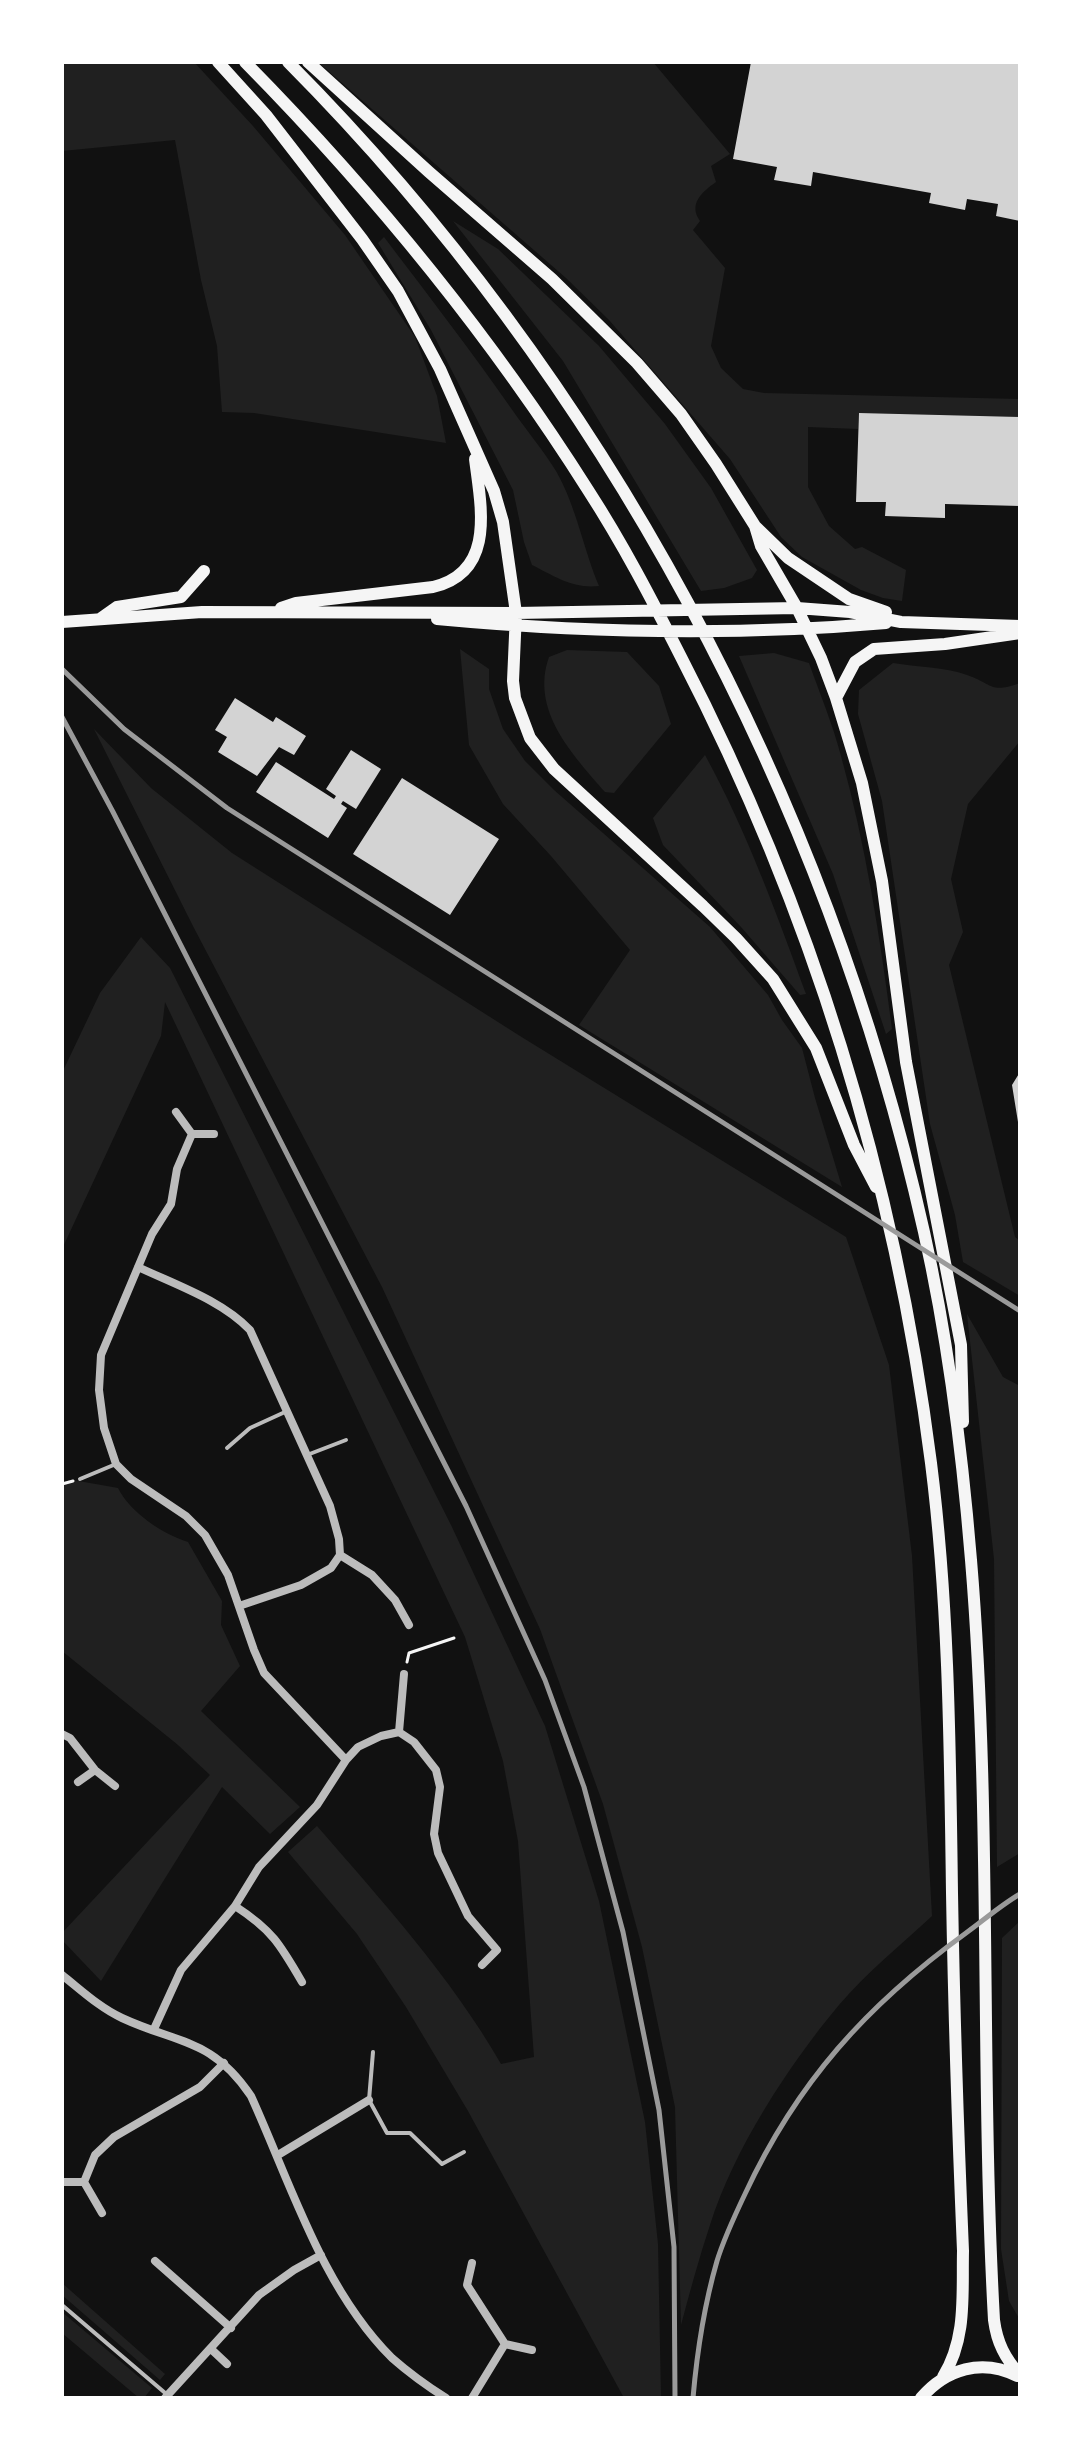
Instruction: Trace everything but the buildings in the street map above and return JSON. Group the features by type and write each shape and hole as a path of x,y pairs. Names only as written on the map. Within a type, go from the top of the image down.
{"main road":[{"path":"218,62 324,187 398,291 440,369 494,491 503,522 516,613 515,698 530,738 554,769 703,906 773,979 816,1048 854,1145 885,1203"},
{"path":"245,62 357,181 466,314 588,489 634,566 756,812 804,935 843,1049 885,1203 922,1394 940,1559 949,1703 962,2316 959,2344 943,2377 921,2398"},
{"path":"288,62 380,159 523,341 616,478 667,564 730,686 799,837 847,964 877,1057 923,1230 962,1465"},
{"path":"308,62 552,279 637,363 681,414 755,526 788,558 849,599 884,612 936,623"},
{"path":"271,612 296,603 433,587 457,577 477,550 482,527 473,449"},
{"path":"755,526 761,546 808,630 854,751 871,821 906,1062 961,1345 962,1465 978,1664 994,2320 999,2345 1020,2376"},
{"path":"97,620 117,607 181,597 204,571"},
{"path":"62,622 202,612 516,613 797,608 850,612 901,622"},
{"path":"360,613 514,626 705,631 808,630 901,622 1020,626"},
{"path":"836,698 855,662 874,649 945,644 1020,633"},
{"path":"943,2377 978,2367 1020,2376"}],"street":[{"path":"176,1112 192,1134"},
{"path":"192,1134 214,1134"},
{"path":"192,1134 177,1169 171,1204 152,1234 101,1355 99,1390 103,1415 116,1464 131,1479 186,1516 205,1535 228,1575 264,1673 346,1760"},
{"path":"138,1267 209,1301 238,1318 250,1330 330,1506 340,1555 331,1568 301,1585 239,1606"},
{"path":"340,1555 372,1575 395,1600 409,1625"},
{"path":"399,1732 404,1674"},
{"path":"154,2029 181,1970 235,1906 259,1867 317,1805 346,1760 358,1747 381,1736 399,1732 414,1742 436,1770 440,1787 434,1834 438,1853 468,1916 497,1950 482,1965"},
{"path":"62,1734 70,1738 95,1770 115,1786"},
{"path":"78,1782 95,1770"},
{"path":"235,1906 263,1924 283,1949 302,1982"},
{"path":"62,1975 120,2017 189,2041 224,2063 251,2096 321,2255 357,2314 391,2357 446,2398"},
{"path":"84,2182 95,2155 114,2137 200,2087 224,2063"},
{"path":"278,2155 369,2100"},
{"path":"62,2182 84,2182"},
{"path":"84,2182 102,2213"},
{"path":"168,2397 259,2295 321,2255"},
{"path":"155,2261 231,2328"},
{"path":"472,2263 467,2285 505,2344 532,2350"},
{"path":"472,2398 505,2344"},
{"path":"211,2349 227,2364"}],"lane":[{"path":"227,1448 250,1428 287,1411"},
{"path":"307,1455 346,1440"},
{"path":"80,1479 116,1464"},
{"path":"373,2052 369,2100 387,2133 410,2133 442,2164 464,2152"},
{"path":"62,2305 168,2397"}],"path":[{"path":"404,1674 409,1653 454,1638"}],"shaded area":[{"path":"62,62 194,62 345,235 415,337 437,396 446,443 254,413 222,412 217,346 201,280 175,140 62,151"},
{"path":"318,62 653,62 730,154 711,166 716,182 698,199 695,209 700,221 693,230 725,268 711,346 721,368 743,389 764,393 1020,399 1020,417 859,413 858,429 808,427 808,487 829,526 855,549 862,547 906,570 902,601 861,590 802,557 781,537 730,459 609,320 566,278"},
{"path":"453,221 498,249 599,346 665,424 711,488 757,570 752,578 724,588 701,591 563,361"},
{"path":"384,237 556,471 599,586 572,584 532,565 513,490 431,330 378,243"},
{"path":"460,649 489,669 489,689 503,729 525,761 710,927 768,995 802,1048 842,1187 579,1025 630,950 503,804 469,745"},
{"path":"567,650 627,652 659,686 671,724 614,793 605,792 568,747 550,713 545,695 549,657"},
{"path":"774,653 809,663 838,744 858,824 877,926 892,1029 886,1034 833,874 739,656"},
{"path":"893,663 958,672 997,688 1020,683 1020,741 968,804 951,879 963,932 949,965 1015,1237 1020,1241 1020,1296 963,1262 955,1215 930,1124 882,801 858,714 859,690"},
{"path":"94,729 151,788 232,853 520,1036 846,1237 889,1365 912,1556 932,1916 839,2005 764,2109 720,2196 681,2325 675,2107 642,1947 603,1804 540,1629 382,1287 194,928"},
{"path":"705,755 748,843 806,994 800,995 663,845 653,818"},
{"path":"141,937 170,968 451,1525 545,1726 599,1901 645,2122 658,2244 661,2398 624,2398 468,2111 406,2007 357,1934 288,1852 317,1826 438,1970 501,2064 534,2057 518,1841 503,1761 465,1637 165,1002 161,1036 62,1249 62,1073 100,993"},
{"path":"967,1314 1003,1377 1020,1386 1020,1853 997,1867 994,1559"},
{"path":"73,1480 118,1488 130,1505 148,1521 188,1542 222,1601 221,1625 240,1666 201,1711 300,1807 270,1834 222,1787 101,1981 62,1940 62,1933 210,1775 178,1745 62,1651 62,1482"},
{"path":"1020,1921 1020,2320 1009,2301 1001,2249 1002,1938"},
{"path":"62,2283 165,2374 160,2380 62,2295"},
{"path":"62,2312 152,2388 144,2398 139,2398 62,2333"}],"railway":[{"path":"62,669 124,729 227,808 1020,1311"},
{"path":"62,717 466,1506 545,1680 584,1787 623,1932 659,2110 674,2247 675,2398"},
{"path":"693,2398 705,2312 720,2252 745,2194 788,2116 838,2048 897,1988 1020,1894"}]}
